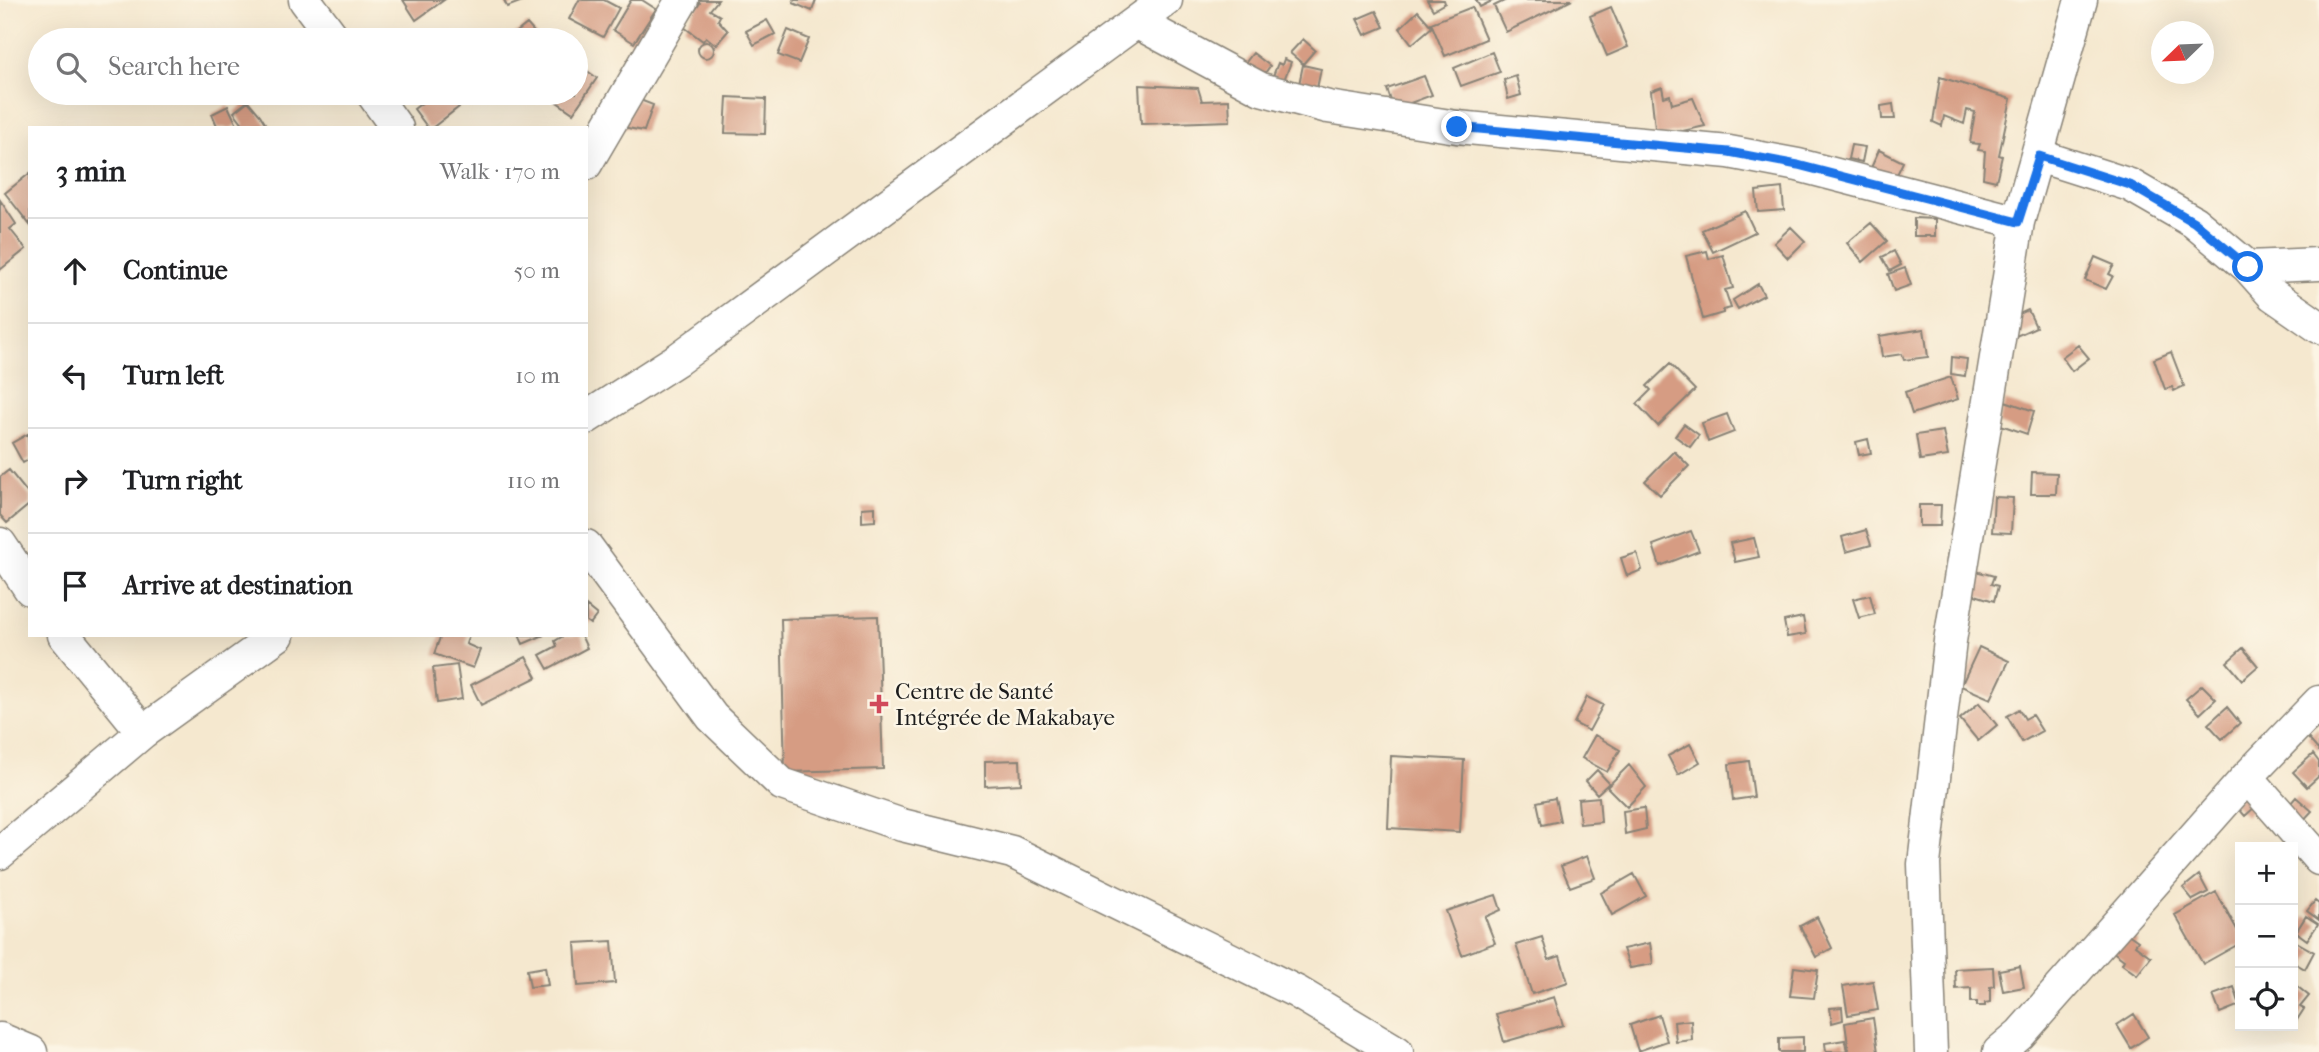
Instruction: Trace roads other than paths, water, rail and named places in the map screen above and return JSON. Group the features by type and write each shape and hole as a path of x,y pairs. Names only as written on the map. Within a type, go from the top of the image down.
{"street":[{"path":"305,0 326,28"},
{"path":"588,161 681,0"},
{"path":"588,417 678,359 1166,0"},
{"path":"1931,1052 1924,864 1950,641 2018,222 2039,156 2081,0"},
{"path":"1136,22 1261,89 1328,107 1457,127 1729,152 1798,165 2018,222"},
{"path":"381,105 396,126"},
{"path":"2039,156 2130,185 2194,222 2248,267 2273,295 2319,327"},
{"path":"2248,267 2319,264"},
{"path":"0,544 28,586"},
{"path":"588,549 712,717 782,784 902,825 1012,852 1297,992 1397,1052"},
{"path":"66,637 143,733"},
{"path":"0,853 143,733 275,637"},
{"path":"1999,1052 2020,1034 2247,778 2319,702"},
{"path":"2247,778 2319,859"},
{"path":"0,1039 31,1052"}],"place":[{"name":"Centre de Santé Intégrée de Makabaye","path":"879,704"}]}
